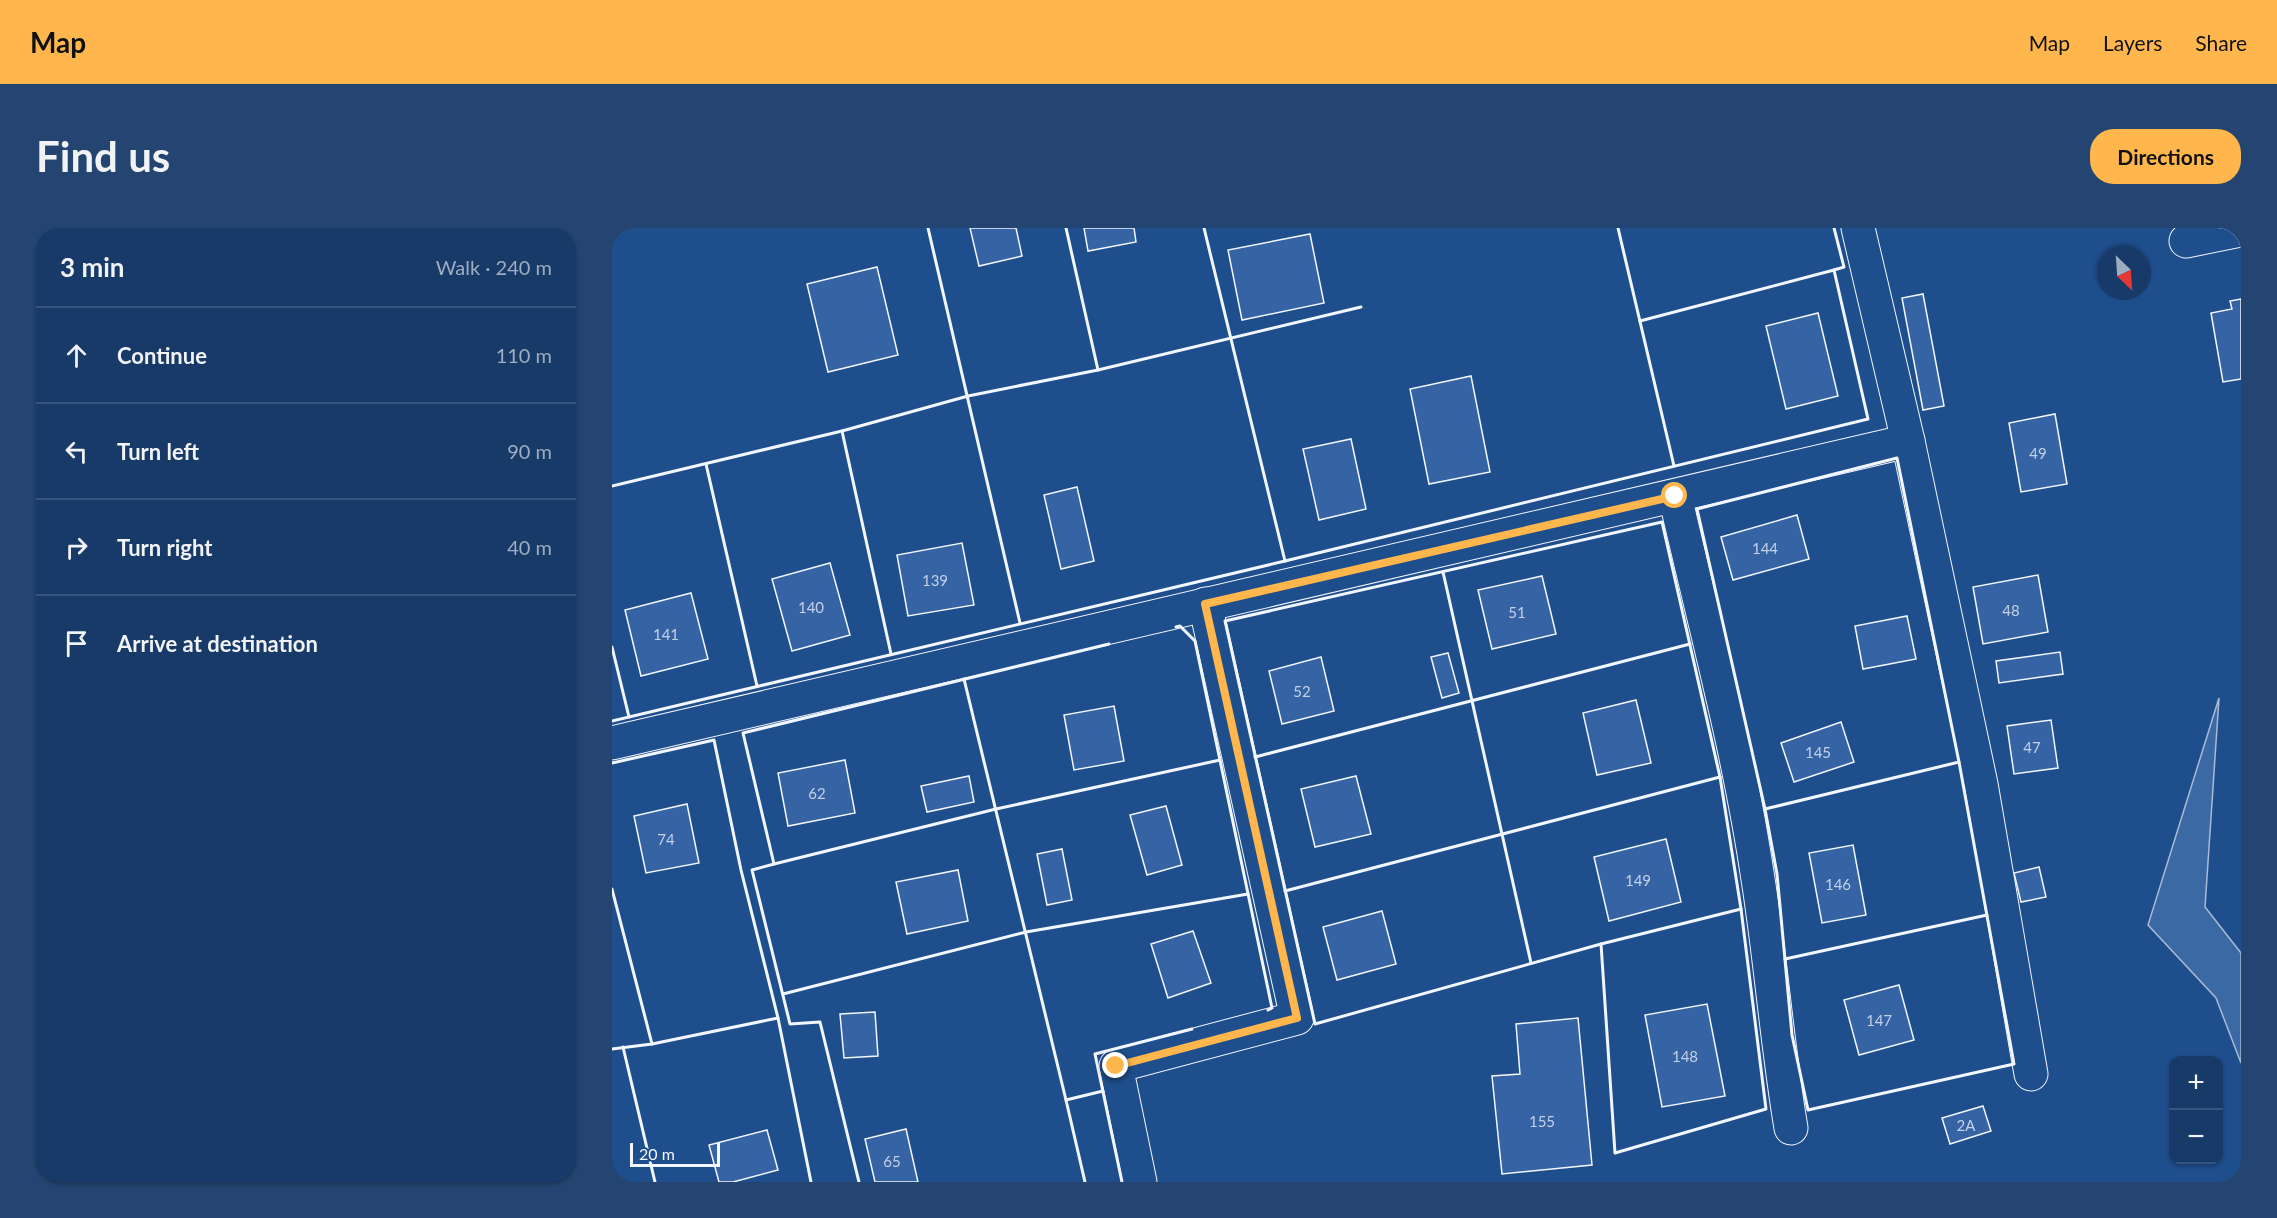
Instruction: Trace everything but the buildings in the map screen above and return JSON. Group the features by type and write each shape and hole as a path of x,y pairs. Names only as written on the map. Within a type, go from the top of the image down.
{"street":[{"path":"1858,228 1908,441 1981,784 2031,1074"},
{"path":"2186,242 2241,230"},
{"path":"612,743 1908,441"},
{"path":"1675,496 1738,769 1756,868 1779,1060 1791,1128"},
{"path":"1140,1182 1116,1066 1297,1018 1205,604"}],"water":[{"path":"2219,698 2205,907 2241,953 2241,1063 2216,998 2148,925"}],"wall":[{"path":"928,228 1020,623"},
{"path":"1066,228 1098,370"},
{"path":"1204,228 1285,561"},
{"path":"1618,228 1674,466"},
{"path":"612,721 1868,419 1834,270 1844,267 1834,228"},
{"path":"1640,321 1834,270"},
{"path":"612,486 842,431 968,396 1098,370 1361,307"},
{"path":"842,431 891,654"},
{"path":"1897,458 1959,762 2014,1064 1808,1110 1792,1035 1777,874 1765,809 1697,509 1897,458"},
{"path":"706,464 757,686"},
{"path":"1662,522 1720,777 1741,909 1766,1109 1615,1153 1601,944 1315,1024 1225,621 1662,522"},
{"path":"1443,572 1531,963"},
{"path":"1176,627 1180,626 1195,641 1272,1008 1268,1010"},
{"path":"859,1182 820,1022 790,1024 752,870 774,864 743,733 1109,644"},
{"path":"1255,757 1690,644"},
{"path":"612,647 629,717"},
{"path":"964,679 1066,1100 1103,1091"},
{"path":"612,763 714,740 741,870 778,1018 811,1182"},
{"path":"774,864 996,809 1220,760"},
{"path":"1765,809 1959,762"},
{"path":"1285,891 1720,777"},
{"path":"612,889 652,1044 612,1049"},
{"path":"783,994 1026,932 1248,894"},
{"path":"1601,944 1741,909"},
{"path":"1785,959 1987,915"},
{"path":"652,1044 778,1018"},
{"path":"1122,1182 1095,1054 1192,1029"},
{"path":"623,1047 655,1182"},
{"path":"1066,1100 1085,1182"}],"route":[{"path":"1116,1066 1297,1018 1205,604 1675,496"}]}
